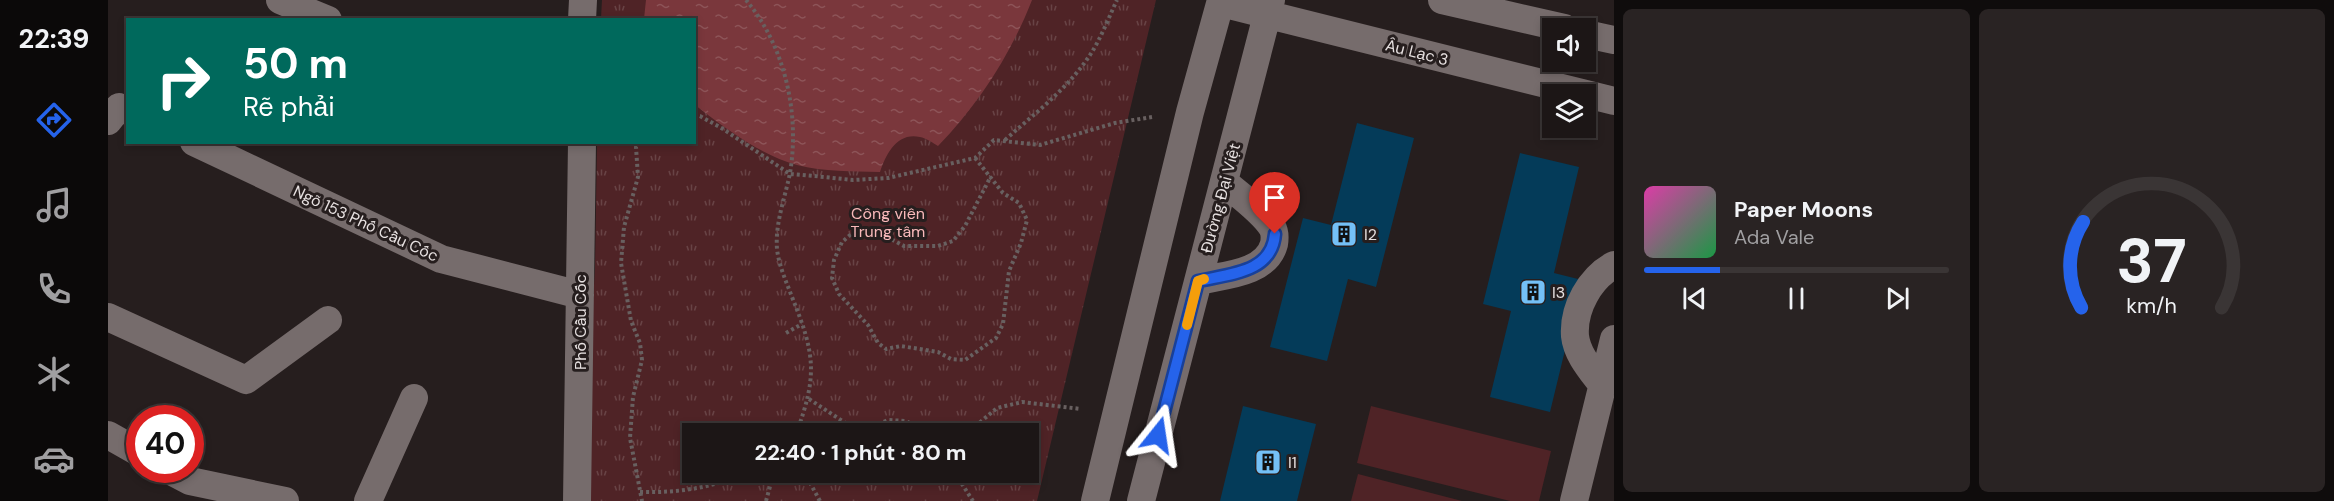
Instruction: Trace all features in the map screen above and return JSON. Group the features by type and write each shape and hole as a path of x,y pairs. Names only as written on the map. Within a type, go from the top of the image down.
{"street":[{"path":"280,0 323,18"},
{"path":"582,18 583,0"},
{"path":"1443,0 1542,23"},
{"path":"1095,501 1187,122 1221,2"},
{"name":"Âu Lạc 3","path":"1221,2 1269,8 1614,101"},
{"name":"Đường Đại Việt","path":"1141,501 1269,8"},
{"path":"1596,36 1614,40"},
{"path":"108,121 119,107 126,110"},
{"name":"Ngõ 153 Phố Cầu Cốc","path":"198,144 441,259 580,295"},
{"name":"Phố Cầu Cốc","path":"577,501 582,144"},
{"path":"1198,281 1255,267 1268,257 1274,242 1275,234 1265,219 1224,182"},
{"path":"1603,386 1585,362 1575,336 1577,320 1588,288 1596,277 1614,265"},
{"path":"108,317 246,380 328,320"},
{"path":"1574,501 1614,339"},
{"path":"368,501 414,398"},
{"path":"108,435 126,445"},
{"path":"193,483 210,493 285,501"}],"path":[{"path":"746,0 775,46 793,118 790,174 779,221 777,248 781,271 809,343 811,363 808,399 800,423"},
{"path":"1005,140 1050,102 1070,81 1089,57 1117,0"},
{"path":"696,116 708,120 790,174 853,180 888,178 975,158 994,140 1040,145 1115,123 1152,117"},
{"path":"639,144 636,147 638,177 624,227 621,263 631,321 640,343 642,360 633,397 630,438 642,501"},
{"path":"975,158 991,176 1003,193 1019,203 1027,220 1021,243 1009,271 1003,324 996,338 965,360 951,359 938,352 901,346 886,350 878,343 868,325 839,294 832,278 834,260 842,242 856,230 876,231 904,246 938,246 952,241 965,226 991,176"},
{"path":"786,333 802,324"},
{"path":"808,399 845,423"},
{"path":"979,423 997,408 1022,402 1081,409"},
{"path":"881,423 888,420 910,423"},
{"path":"640,492 668,492 720,483"},
{"path":"766,501 771,483"},
{"path":"810,483 820,501"},
{"path":"961,483 974,501"}],"green space":[{"name":"Công viên Trung tâm","path":"602,0 1156,0 1037,501 581,501 595,269 597,144 696,144 696,18 601,18"},
{"path":"1371,406 1551,451 1539,501 1510,501 1357,463"},
{"path":"1358,474 1462,501 1351,501"}],"water":[{"path":"646,0 1032,0 1004,59 980,96 953,130 938,146 920,137 912,136 899,141 889,152 880,172 828,170 797,165 770,155 743,140 696,106 696,18 644,18"}],"building":[{"name":"I2","path":"1357,123 1414,138 1376,287 1348,279 1327,361 1270,347 1303,218 1331,225"},
{"name":"I3","path":"1520,153 1579,167 1554,273 1582,280 1550,412 1490,397 1511,311 1483,304"},
{"name":"I1","path":"1243,406 1316,424 1297,501 1220,501"}],"slow traffic":[{"path":"1187,325 1198,281 1204,279"}],"place":[{"name":"I2","path":"1344,234"},
{"name":"I3","path":"1533,292"},
{"name":"I1","path":"1268,462"}],"route":[{"path":"1158,435 1198,281 1255,267 1268,257 1275,234"}]}
